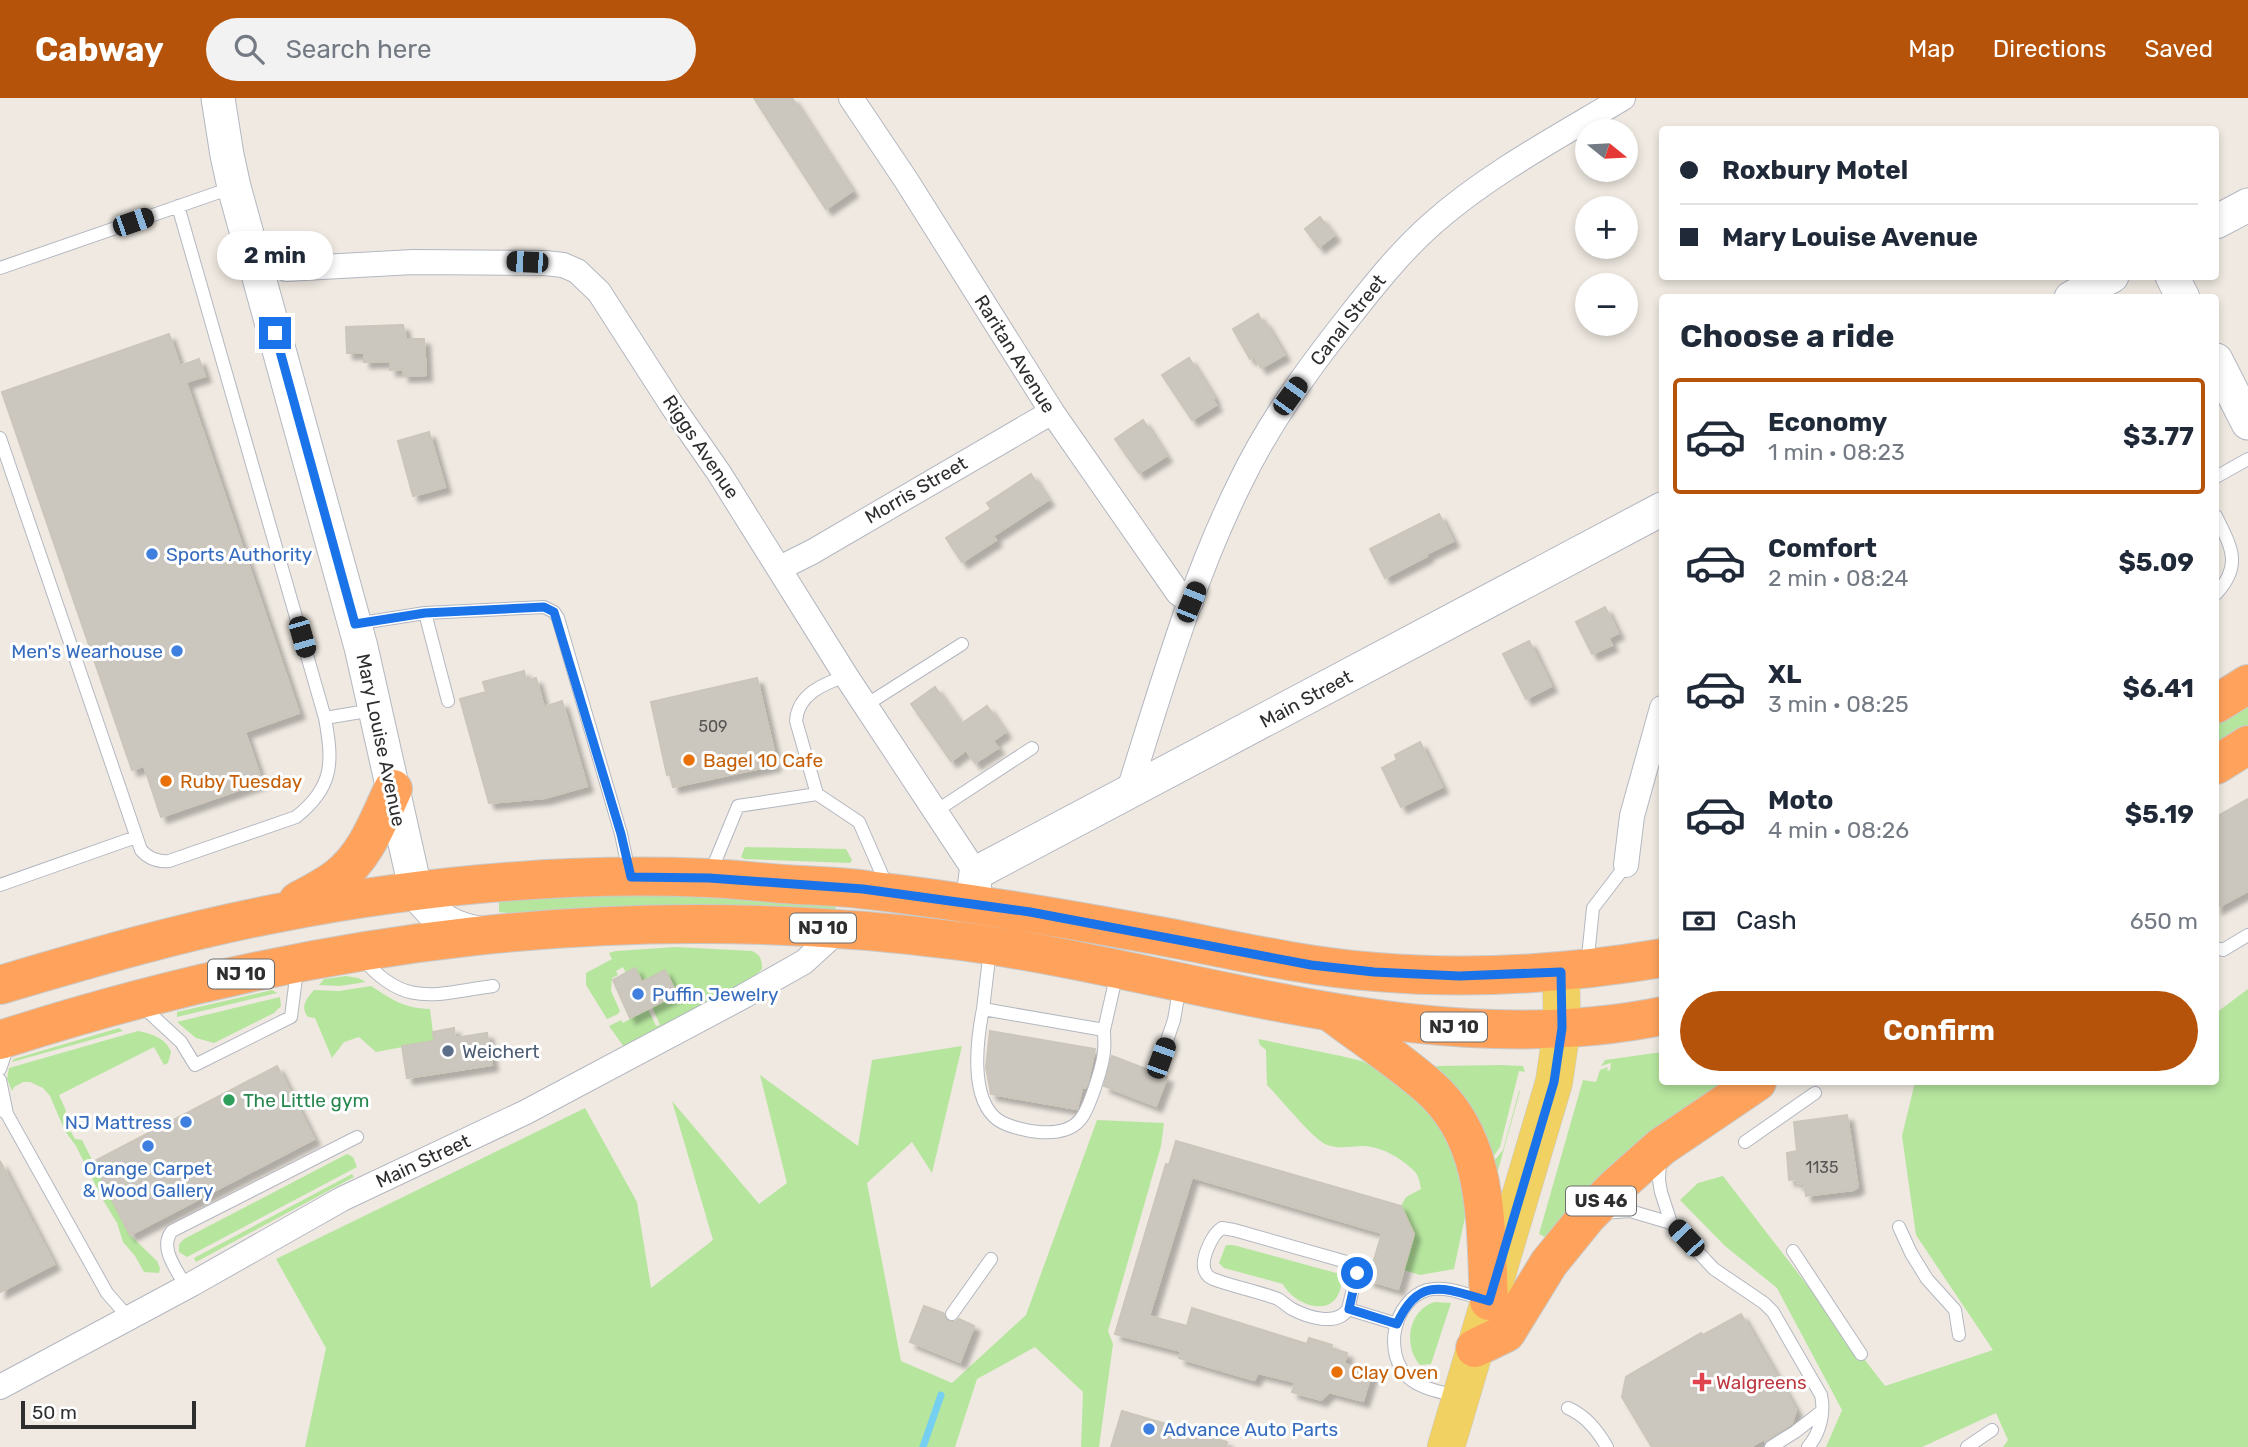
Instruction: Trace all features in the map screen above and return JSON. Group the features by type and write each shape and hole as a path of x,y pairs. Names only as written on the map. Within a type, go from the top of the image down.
{"highway":[{"path":"2219,702 2248,684"},
{"path":"2219,763 2248,745"},
{"path":"276,913 334,881 356,860 393,789"},
{"name":"NJ 10","path":"0,985 107,954 276,913 369,897 509,883 631,877 709,878 990,946 1118,968 1332,1013 1453,1027 1562,1028 1607,1025 1659,1016"},
{"name":"NJ 10","path":"3,1040 136,1000 234,975 356,951 558,928 695,923 793,926 890,893 974,889 1030,912 1311,965 1361,971 1459,976 1574,971"},
{"path":"3,1040 169,966 283,939 404,915 414,907 416,892"},
{"path":"1574,971 1659,958"},
{"path":"1332,1013 1429,1087 1447,1106 1461,1128 1478,1165 1482,1186 1489,1301"},
{"name":"US 46","path":"1475,1348 1506,1333 1549,1263 1588,1215 1661,1147 1753,1085"}],"main road":[{"path":"1446,1447 1554,1082 1574,971"}],"street":[{"name":"Mary Louise Avenue","path":"218,98 226,155 355,624 416,892 433,914 444,921 464,930 488,934"},
{"name":"Raritan Avenue","path":"850,98 906,180 1052,412 1178,593 1191,602"},
{"name":"Canal Street","path":"1128,793 1191,602 1238,485 1267,432 1329,342 1398,257 1433,222 1536,151 1623,98"},
{"path":"2219,220 2248,205"},
{"name":"Riggs Avenue","path":"286,269 413,262 508,261 545,262 577,271 599,292 780,568 846,676 936,811 974,889"},
{"path":"2078,294 2105,280"},
{"path":"2219,366 2248,423"},
{"name":"Morris Street","path":"780,568 1052,412"},
{"name":"Main Street","path":"974,889 1128,793 1659,511"},
{"path":"1626,865 1632,816 1659,719"},
{"name":"Main Street","path":"0,1387 342,1199 526,1112 744,996 804,962 845,909"}],"lane":[{"path":"0,268 234,187"},
{"path":"0,440 136,837 146,856 161,862 296,817 309,807 322,792 328,774 330,749 325,718 178,206"},
{"path":"2219,475 2248,459"},
{"path":"2219,522 2232,549 2233,559 2231,572 2219,591"},
{"path":"355,624 425,613 544,607 554,612 621,834 631,877"},
{"path":"425,613 448,701"},
{"path":"866,705 962,644"},
{"path":"846,676 827,683 802,700 797,710 798,732 817,793 859,822 890,893"},
{"path":"325,718 376,710"},
{"path":"936,811 1032,748"},
{"path":"709,878 738,806 817,793"},
{"path":"0,885 136,837"},
{"path":"1574,971 1594,908 1626,865"},
{"path":"2219,949 2222,950 2248,935"},
{"path":"990,946 979,1029 978,1065 982,1096 986,1106 998,1120 1007,1125 1035,1131 1067,1130 1079,1121 1088,1107 1104,1052 1104,1030 1118,968"},
{"path":"356,951 374,972 410,993 428,995 494,986"},
{"path":"136,1000 181,1042 195,1065 291,1017 298,962"},
{"path":"1161,1058 1174,1020 1181,981"},
{"path":"983,1009 1104,1030"},
{"path":"0,1080 4,1111 107,1293 129,1318"},
{"path":"1745,1142 1815,1093"},
{"path":"186,1287 166,1247 172,1231 357,1137"},
{"path":"1661,1147 1659,1180 1671,1223 1714,1269 1773,1312 1821,1395 1822,1411 1816,1436 1808,1447"},
{"path":"1588,1215 1630,1211 1671,1223"},
{"path":"1899,1227 1927,1279 1955,1310 1959,1335"},
{"path":"1222,1228 1234,1230 1350,1263 1357,1273 1349,1309 1346,1314 1334,1320 1320,1318 1293,1309 1280,1300 1213,1279 1206,1274 1204,1266 1214,1234 1222,1228"},
{"path":"1793,1251 1861,1353"},
{"path":"952,1314 991,1259"},
{"path":"1461,1398 1414,1382 1402,1371 1395,1354 1394,1335 1397,1324 1406,1305 1418,1294 1428,1290 1450,1290 1489,1301"},
{"path":"1349,1309 1397,1324"},
{"path":"1568,1408 1583,1415 1607,1447"},
{"path":"1771,1447 1822,1411"},
{"path":"1968,1447 1992,1430"}],"green space":[{"path":"2248,700 2248,726 2219,745 2219,718"},
{"path":"745,847 846,849 852,860 850,863 744,859 741,857"},
{"path":"652,894 837,904 833,915 527,915 499,912 499,899"},
{"path":"676,947 752,951 760,958 762,969 755,976 624,1047 609,1026 621,1020 623,1023 648,1009 656,1026 660,1025 652,1007 664,971 642,982 626,973 623,967 616,971 618,975 612,978 611,991 620,1011 607,1019 586,985 586,973 612,959 609,953"},
{"path":"346,976 366,982 340,986 319,985 324,979"},
{"path":"371,986 405,1005 430,1009 434,1041 376,1052 359,1037 344,1042 332,1058 315,1018 308,1017 306,1013 306,1000 314,990 339,991"},
{"path":"2248,989 2248,1447 2003,1447 2008,1440 1996,1413 1922,1447 1826,1447 1842,1410 1777,1288 1725,1246 1680,1200 1698,1183 1723,1176 1885,1386 1993,1350 1916,1235 1902,1136 1914,1085 2219,1085 2219,1011"},
{"path":"272,990 277,993 177,1017 177,1012"},
{"path":"280,997 281,1006 274,1013 214,1043 196,1038 177,1022"},
{"path":"119,1028 123,1031 12,1062 14,1059"},
{"path":"138,1031 153,1035 166,1043 171,1052 168,1063 164,1065 154,1047 59,1095 66,1111 63,1118 75,1139 82,1140 130,1235 157,1261 159,1273 144,1272 123,1242 117,1223 76,1146 65,1131 50,1096 43,1088 30,1082 23,1082 12,1091 7,1079 9,1068"},
{"path":"1258,1039 1362,1061 1395,1077 1444,1125 1468,1203 1454,1269 1420,1275 1404,1270 1414,1234 1401,1206 1406,1197 1421,1189 1417,1175 1399,1159 1378,1148 1335,1147 1319,1140 1267,1085 1266,1050"},
{"path":"962,1046 932,1173 912,1142 867,1183 901,1361 952,1383 1026,1315 1097,1120 1164,1123 1161,1146 1108,1331 1113,1344 1099,1447 1081,1447 1083,1392 1035,1347 977,1379 955,1447 305,1447 326,1348 276,1259 585,1108 637,1202 651,1288 713,1240 672,1101 759,1204 787,1183 760,1075 858,1146 872,1060"},
{"path":"1659,1052 1659,1085 1726,1085 1547,1238 1539,1234 1583,1080 1596,1082 1600,1070 1608,1067 1607,1070 1610,1071 1611,1063 1601,1066 1605,1060"},
{"path":"1523,1066 1525,1072 1519,1071 1500,1147 1493,1157 1435,1068"},
{"path":"1519,1091 1497,1174 1494,1161 1503,1150"},
{"path":"347,1154 353,1157 357,1167 187,1257 179,1252 179,1244 184,1239"},
{"path":"352,1174 354,1177 196,1262 194,1258"},
{"path":"1226,1245 1340,1274 1340,1290 1329,1304 1320,1306 1303,1302 1294,1297 1283,1284 1224,1268 1219,1263"},
{"path":"1435,1302 1451,1303 1431,1364 1420,1365 1411,1348 1411,1329 1419,1313"}],"building":[{"path":"754,98 792,98 852,191 826,209"},
{"path":"1320,217 1334,235 1319,247 1305,229"},
{"path":"1258,314 1284,355 1261,368 1254,356 1250,359 1233,329"},
{"path":"403,325 406,339 424,339 426,375 403,376 403,369 390,370 390,361 364,362 364,353 347,353 346,327"},
{"path":"169,334 180,366 199,359 205,376 186,382 299,713 245,732 262,782 161,817 144,766 132,770 2,392"},
{"path":"1189,358 1216,405 1192,420 1162,375"},
{"path":"1143,420 1166,456 1139,473 1115,439"},
{"path":"429,432 445,487 413,496 398,441"},
{"path":"1031,474 1048,500 993,536 996,540 962,562 946,538 991,509 987,503"},
{"path":"1439,514 1453,541 1385,578 1370,549"},
{"path":"1605,607 1618,633 1608,638 1612,645 1592,654 1576,622"},
{"path":"1529,641 1551,686 1526,699 1503,654"},
{"path":"524,671 526,681 536,678 544,707 562,701 587,786 545,798 489,803 460,699 486,692 483,682"},
{"path":"757,678 775,765 673,787 670,774 667,775 651,702"},
{"path":"935,687 961,724 987,706 1005,732 993,741 998,748 975,763 966,750 951,761 911,704"},
{"path":"1420,742 1442,787 1401,807 1382,768 1397,760 1395,755"},
{"path":"2248,799 2248,891 2219,906 2219,815"},
{"path":"635,968 642,982 665,970 677,994 630,1018 613,980"},
{"path":"454,1028 455,1038 487,1033 492,1065 407,1078 402,1046 434,1041 433,1032"},
{"path":"990,1031 1095,1049 1087,1085 1082,1088 1077,1109 991,1094 986,1067"},
{"path":"1112,1056 1167,1077 1156,1106 1104,1086"},
{"path":"277,1066 314,1139 130,1235 93,1162"},
{"path":"1847,1115 1858,1187 1853,1190 1806,1196 1804,1183 1798,1184 1797,1179 1789,1180 1787,1153 1797,1151 1794,1122"},
{"path":"1176,1141 1401,1206 1414,1234 1398,1289 1368,1280 1382,1233 1192,1177 1149,1316 1187,1326 1192,1308 1307,1344 1309,1338 1332,1345 1331,1348 1347,1353 1344,1364 1372,1372 1363,1401 1329,1392 1321,1400 1292,1392 1295,1382 1258,1373 1254,1380 1179,1358 1181,1351 1115,1334 1166,1164 1169,1165"},
{"path":"0,1161 54,1264 0,1292"},
{"path":"924,1306 943,1313 948,1321 955,1322 959,1319 974,1326 960,1362 910,1342"},
{"name":"Walgreens","path":"1741,1314 1796,1410 1792,1423 1765,1441 1764,1439 1750,1447 1652,1447 1622,1397 1626,1377 1701,1333 1703,1335"},
{"name":"Advance Auto Parts","path":"1122,1411 1227,1442 1226,1447 1111,1447"}],"waterway":[{"path":"923,1447 941,1395"}],"place":[{"name":"Sports Authority","path":"152,554"},
{"name":"Men's Wearhouse","path":"177,651"},
{"name":"Bagel 10 Cafe","path":"689,760"},
{"name":"Ruby Tuesday","path":"166,781"},
{"name":"Puffin Jewelry","path":"638,994"},
{"name":"Weichert","path":"448,1051"},
{"name":"The Little gym","path":"229,1100"},
{"name":"NJ Mattress","path":"186,1122"},
{"name":"Orange Carpet & Wood Gallery","path":"148,1146"},
{"name":"Clay Oven","path":"1337,1372"},
{"name":"Walgreens","path":"1702,1382"},
{"name":"Advance Auto Parts","path":"1149,1429"}],"route":[{"path":"275,333 355,624 425,613 544,607 554,612 621,834 631,877 709,878 863,889 1030,912 1311,965 1374,972 1459,976 1561,972 1562,1028 1554,1082 1489,1301 1450,1290 1428,1290 1418,1294 1406,1305 1397,1324 1349,1309 1357,1273"}]}
